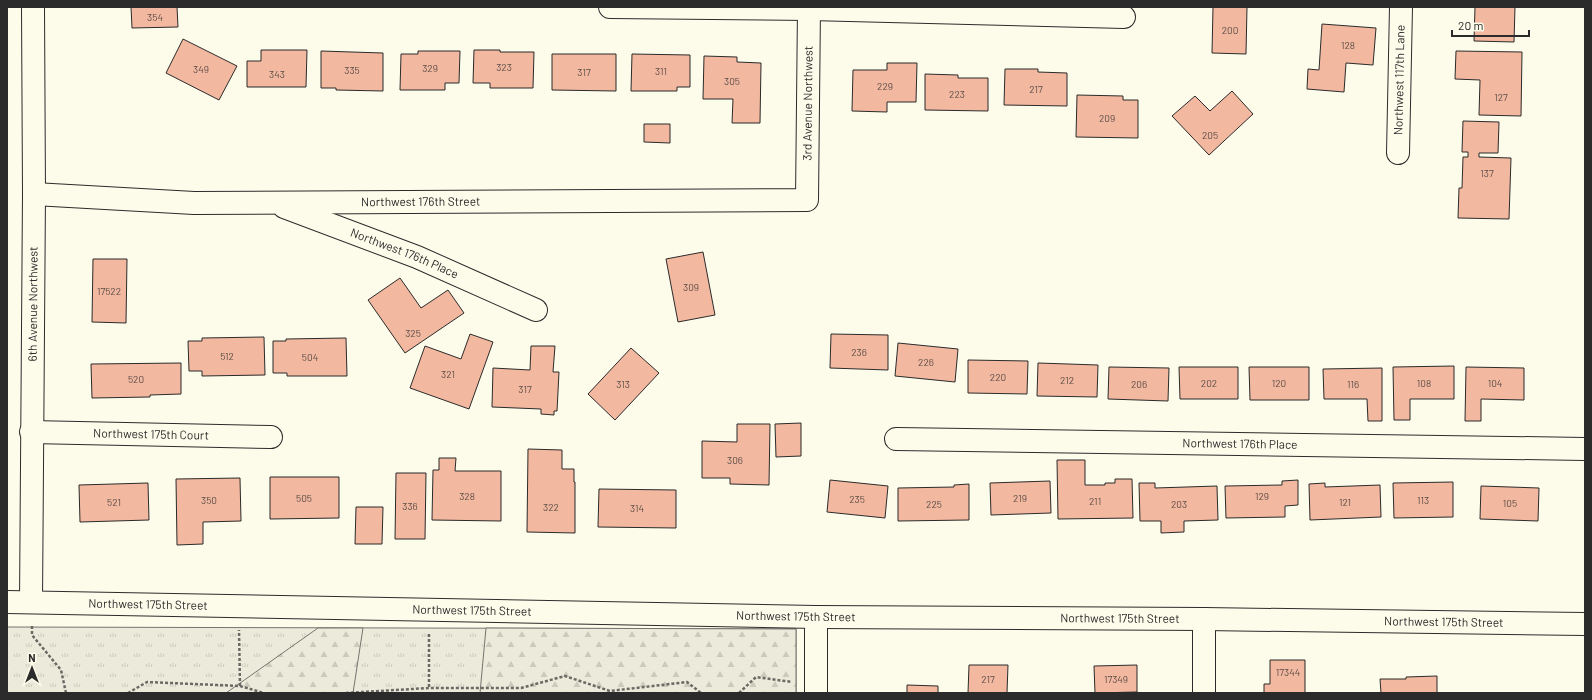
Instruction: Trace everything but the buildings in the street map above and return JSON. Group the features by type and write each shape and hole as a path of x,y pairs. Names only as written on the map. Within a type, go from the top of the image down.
{"street":[{"name":"6th Avenue Northwest","path":"31,602 31,432 34,194 33,7"},
{"path":"610,7 809,8 1124,17"},
{"name":"Northwest 117th Lane","path":"1398,153 1401,7"},
{"name":"3rd Avenue Northwest","path":"808,200 809,8"},
{"name":"Northwest 176th Street","path":"34,194 194,203 808,200"},
{"name":"Northwest 176th Place","path":"271,203 417,257 536,310"},
{"name":"Northwest 175th Court","path":"31,432 271,437"},
{"name":"Northwest 176th Place","path":"896,439 1585,449"},
{"name":"Northwest 175th Street","path":"7,602 816,617 1204,619 1585,624"},
{"path":"816,617 816,689"},
{"path":"1204,619 1204,693"}],"path":[{"path":"31,602 32,635 61,670 66,693"},
{"path":"239,606 240,686"},
{"path":"429,610 429,688"},
{"path":"346,693 429,688 521,688 565,676 610,691 687,682 701,693"},
{"path":"738,693 756,677 816,689"},
{"path":"128,693 147,682 240,686 264,693"}],"green space":[{"path":"7,627 796,629 796,693 7,693"},
{"path":"318,628 363,628 353,693 226,693"},
{"path":"486,628 796,629 796,693 480,693"}]}
